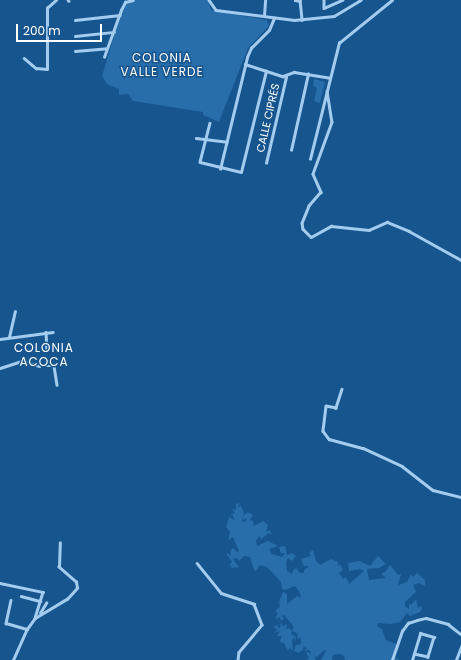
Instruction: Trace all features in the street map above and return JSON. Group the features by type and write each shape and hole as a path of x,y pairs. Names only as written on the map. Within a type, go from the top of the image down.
{"street":[{"path":"24,58 36,68 47,69 47,8 56,0"},
{"path":"104,57 125,2 133,0"},
{"path":"209,0 216,10 274,18 302,20 334,16 361,0"},
{"path":"264,16 265,0"},
{"path":"295,0 300,0 302,20"},
{"path":"324,0 324,8 342,0"},
{"path":"310,159 339,43 392,0"},
{"path":"75,20 120,15"},
{"path":"220,169 245,64 251,48 269,30 274,18"},
{"path":"75,36 114,32"},
{"path":"75,52 107,48"},
{"path":"245,64 286,77 294,72 330,78"},
{"path":"210,123 201,163 238,173 243,170 266,71"},
{"path":"291,150 308,74"},
{"name":"CALLE CIPRÉS","path":"266,163 286,77"},
{"path":"327,91 332,122 314,174 321,192 309,206 302,223 303,229 311,237 331,226 369,230 387,222 409,231 461,260"},
{"path":"196,138 206,138 227,142"},
{"path":"9,337 15,312"},
{"path":"46,332 47,349"},
{"path":"0,339 53,332"},
{"path":"0,368 22,361 54,366 57,384"},
{"path":"342,389 336,408 326,406 324,431 329,439 363,448 402,466 433,490 461,497"},
{"path":"40,613 67,599 77,588 76,582 59,567 60,543"},
{"path":"197,563 220,592 254,604 262,625 240,652 238,660"},
{"path":"0,583 42,591 43,594 35,618"},
{"path":"21,596 40,601"},
{"path":"11,600 6,623 27,629"},
{"path":"13,660 27,629 46,603"},
{"path":"392,660 402,631 408,623 426,618 448,624 461,634"},
{"path":"412,660 420,633 434,638 428,657 414,654"},
{"path":"456,660 461,647"}],"shaded area":[{"path":"136,0 208,0 211,10 267,20 269,26 248,48 219,122 203,115 203,112 133,101 128,94 119,95 119,89 107,84 102,76 122,9 126,2"},
{"path":"314,79 325,82 320,103 314,101 317,88 313,86"},
{"path":"240,503 237,508 241,506 244,513 242,521 246,521 247,518 243,520 244,515 248,512 253,515 250,520 253,521 254,526 263,521 268,525 266,532 269,530 273,535 269,533 261,539 259,536 256,541 257,546 268,541 278,546 269,549 272,554 282,557 285,553 281,553 279,547 285,546 287,555 292,553 296,556 292,561 288,558 286,562 287,571 292,574 294,569 299,568 297,569 300,573 304,573 304,570 309,566 304,566 301,559 311,556 309,553 313,550 316,561 320,565 331,559 338,562 338,566 340,564 343,570 339,573 343,579 346,577 349,584 364,571 360,569 349,571 348,563 360,561 370,566 378,556 386,564 379,568 367,569 369,580 386,578 381,574 386,571 390,565 398,575 401,574 398,585 407,582 411,574 413,577 417,573 425,580 425,586 419,583 413,585 416,592 405,602 405,606 409,609 409,604 411,605 416,599 418,608 421,606 422,609 420,612 410,616 407,613 400,622 391,624 378,623 377,626 382,629 386,640 396,644 395,657 399,660 345,660 344,656 340,654 333,655 332,660 321,660 326,651 324,650 317,657 314,656 316,660 307,660 309,657 306,653 309,652 311,655 309,650 303,651 307,649 303,646 303,650 298,653 294,651 296,645 301,644 301,639 300,637 298,640 297,633 292,631 294,627 284,615 281,616 284,618 282,621 279,617 275,619 278,613 275,611 280,607 279,602 283,592 287,594 287,604 297,596 301,598 300,593 295,586 285,590 282,589 281,582 267,567 260,565 256,571 254,570 250,557 244,556 239,561 237,558 233,559 239,567 230,568 233,565 230,566 232,562 226,553 231,555 230,551 233,548 237,552 239,551 233,537 228,540 230,532 226,527 229,517 234,520 233,515 230,514 235,513 232,509 236,510 236,504"},
{"path":"281,622 284,630 283,626 287,624 286,630 289,628 292,631 291,636 293,634 296,638 295,642 294,637 292,640 293,651 290,648 288,651 284,643 280,642 282,633 281,636 277,636 280,631 273,633 278,630 273,627 279,624 277,627 280,628"}],"district":[{"name":"COLONIA VALLE VERDE","path":"162,65"},
{"name":"COLONIA ACOCA","path":"44,355"}]}
